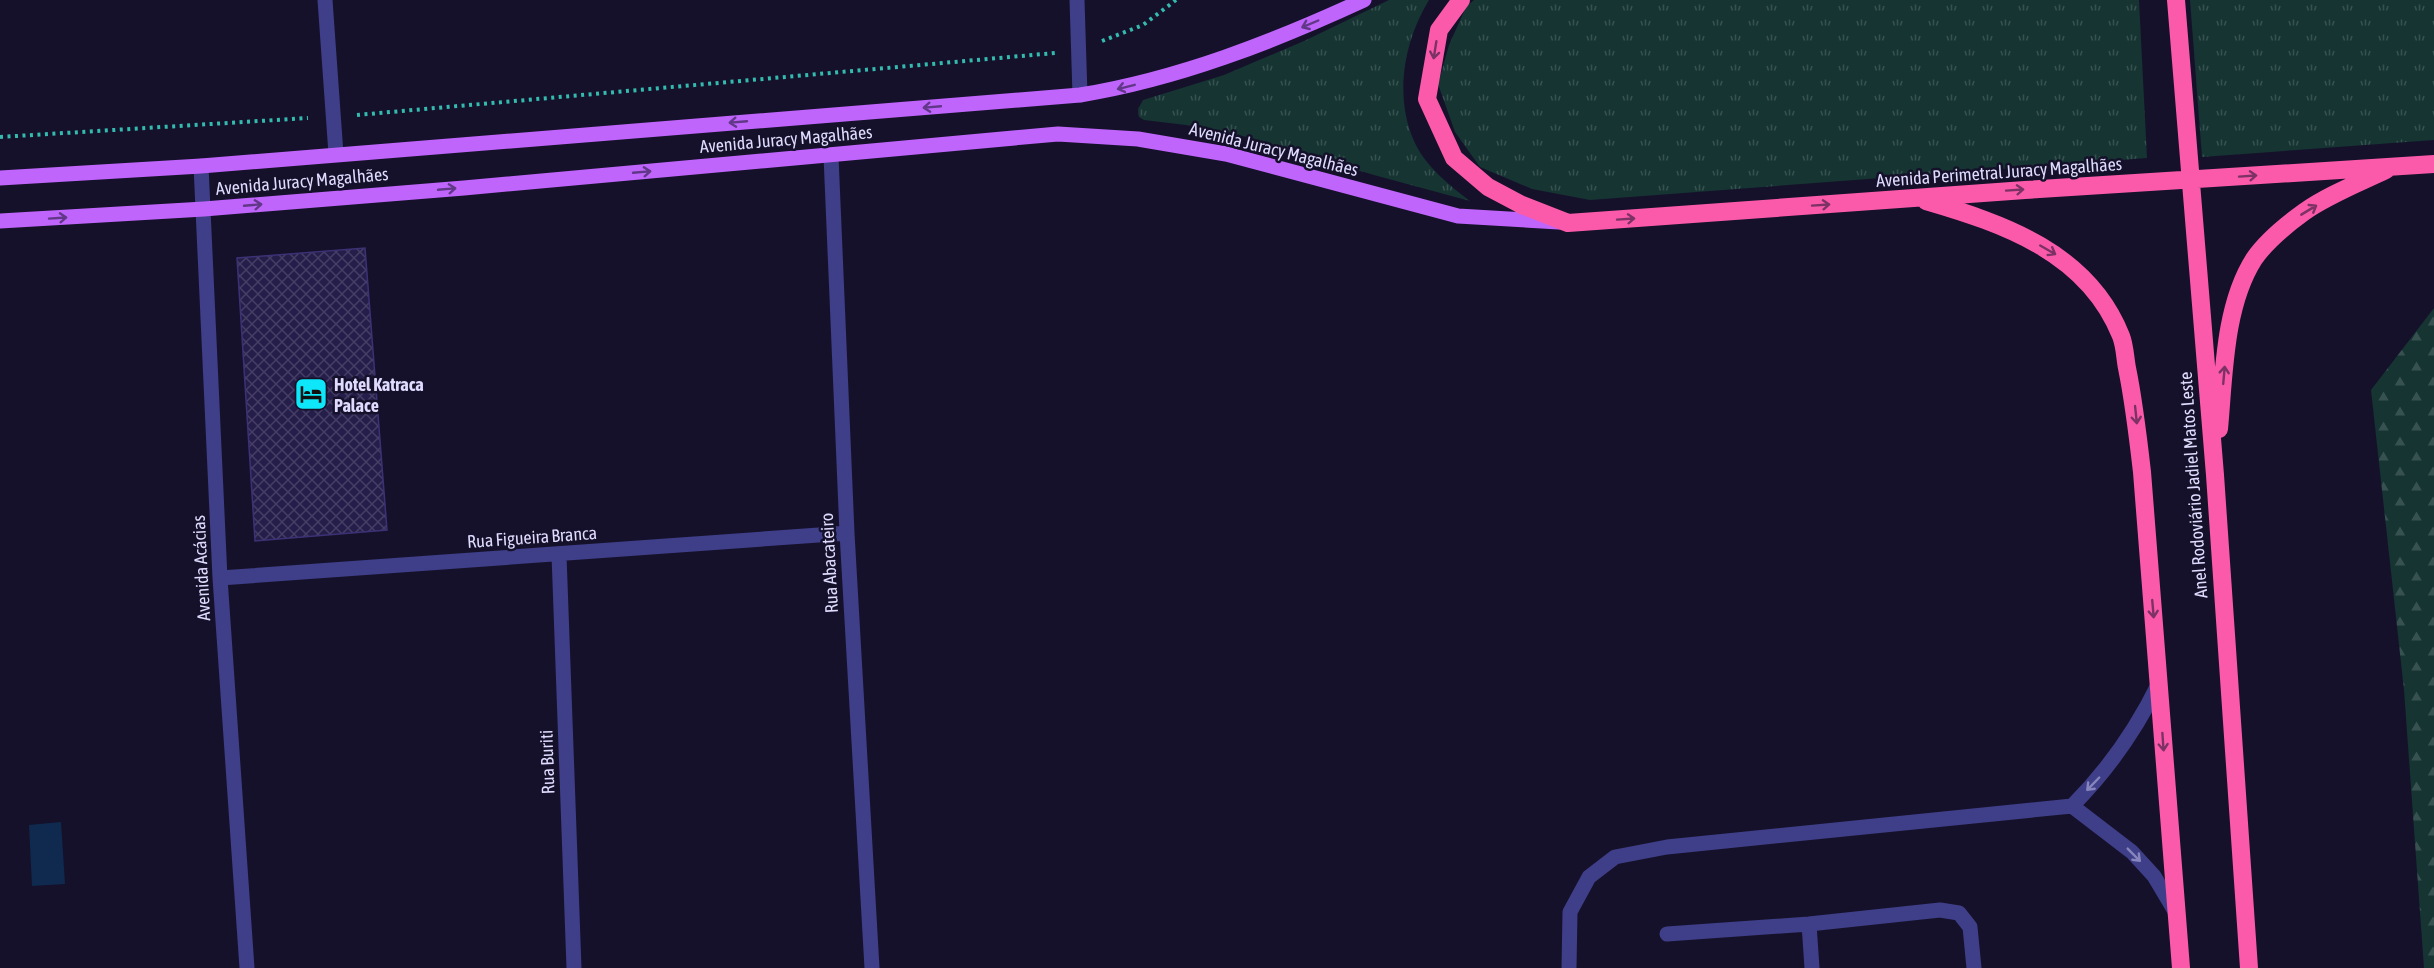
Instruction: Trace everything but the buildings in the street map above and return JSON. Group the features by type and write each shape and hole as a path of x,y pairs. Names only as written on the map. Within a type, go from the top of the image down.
{"highway":[{"path":"1461,0 1439,30 1428,99 1454,158 1488,188 1522,205 1568,223"},
{"name":"Anel Rodoviário Jadiel Matos Leste","path":"2176,0 2215,475 2249,968"},
{"name":"Avenida Perimetral Juracy Magalhães","path":"1568,223 2434,164"},
{"path":"2215,475 2227,344 2238,296 2254,260 2277,233 2306,210 2394,166"},
{"path":"1916,198 1986,218 2062,259 2097,292 2121,337 2134,402 2142,472 2181,968"}],"main road":[{"name":"Avenida Juracy Magalhães","path":"0,178 201,166 1080,95 1119,89 1196,67 1309,25 1364,0"},
{"name":"Avenida Juracy Magalhães","path":"0,221 204,209 831,156 935,144 1058,134 1138,139 1226,154 1458,216 1568,223"}],"street":[{"path":"325,0 336,154"},
{"path":"1077,0 1080,95"},
{"name":"Rua Abacateiro","path":"831,156 847,533 872,968"},
{"name":"Avenida Acácias","path":"201,166 220,578 247,968"},
{"name":"Rua Figueira Branca","path":"220,578 847,533"},
{"name":"Rua Buriti","path":"559,555 574,968"},
{"path":"1569,968 1570,912 1589,877 1615,857 1666,847 2072,806 2098,780 2120,752 2142,717 2159,683"},
{"path":"2072,806 2132,852 2154,876 2176,913"},
{"path":"1667,934 1809,924 1940,909 1959,913 1970,927 1974,968"},
{"path":"1809,924 1812,968"}],"path":[{"path":"0,137 332,117 1078,51 1143,25 1176,0"}],"green space":[{"path":"1389,0 1429,0 1413,33 1408,51 1403,87 1404,106 1414,141 1424,159 1446,182 1470,201 1247,137 1186,125 1144,120 1139,117 1138,109 1143,100 1224,75 1304,41"},
{"path":"1474,0 2139,0 2147,158 1590,200 1532,189 1480,167 1455,132 1438,84 1449,45 1466,7"},
{"path":"2190,0 2434,0 2434,140 2202,157"},
{"path":"2434,308 2434,968 2424,968 2404,690 2371,390"}],"water":[{"path":"61,822 65,884 32,886 29,825"}],"place":[{"name":"Hotel Katraca Palace","path":"311,394"}]}
